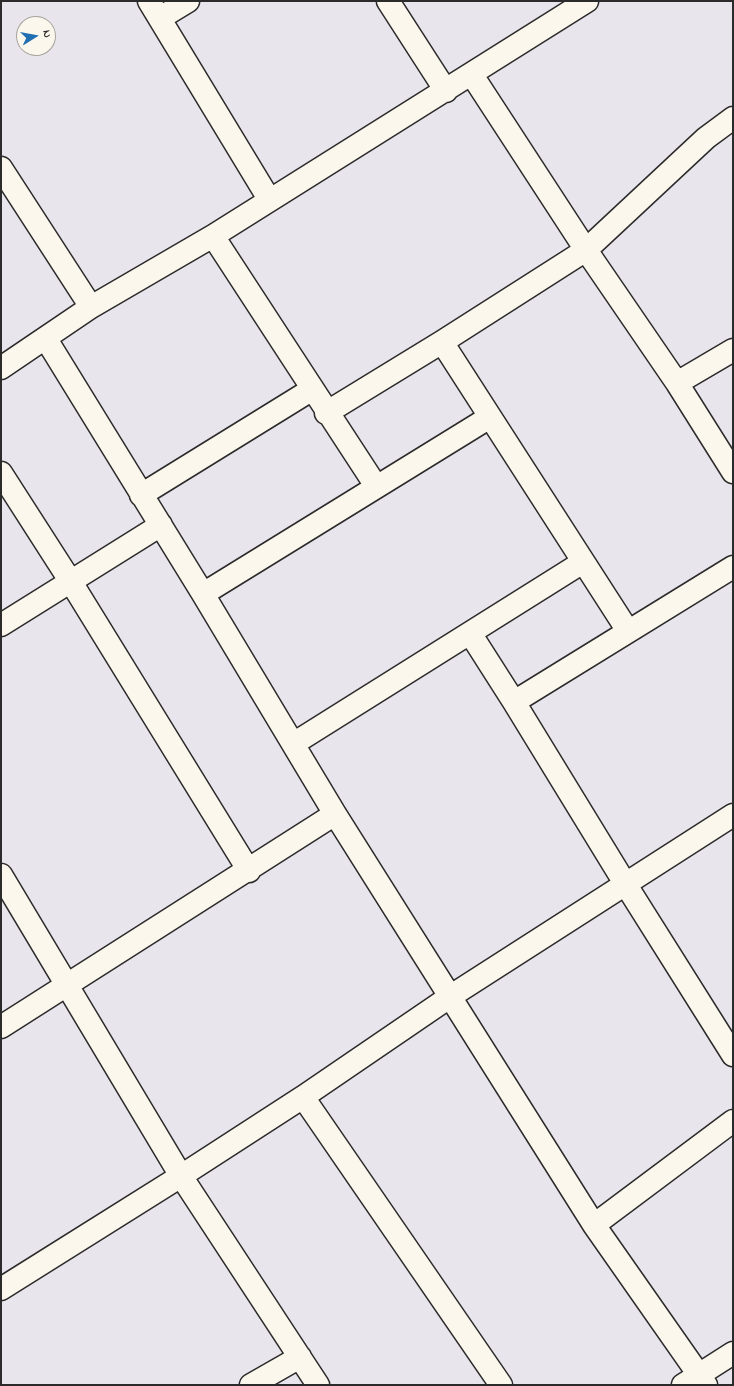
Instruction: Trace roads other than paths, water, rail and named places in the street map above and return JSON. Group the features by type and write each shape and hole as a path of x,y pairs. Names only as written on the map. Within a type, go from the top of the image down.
{"street":[{"path":"188,1 155,9 269,199"},
{"path":"388,1 446,90"},
{"path":"1,368 91,308 213,236 269,199 472,75 585,2"},
{"path":"472,75 586,250 677,384 733,472"},
{"path":"326,413 442,342 586,250 702,142 733,118"},
{"path":"1,168 91,308"},
{"path":"213,236 311,390 376,486"},
{"path":"46,339 203,594 335,814 594,1225 696,1381 733,1353"},
{"path":"442,342 628,631"},
{"path":"677,384 733,350"},
{"path":"141,495 311,390"},
{"path":"203,594 490,417"},
{"path":"1,473 71,582 249,871"},
{"path":"1,625 161,525"},
{"path":"293,744 583,562"},
{"path":"514,702 733,567"},
{"path":"470,633 733,1055"},
{"path":"1,1027 249,871 335,814"},
{"path":"1,1289 181,1176 303,1097 451,996 733,815"},
{"path":"1,876 7,899 66,986 181,1176 318,1385"},
{"path":"303,1097 501,1385"},
{"path":"594,1225 733,1121"},
{"path":"251,1385 300,1357"}]}
